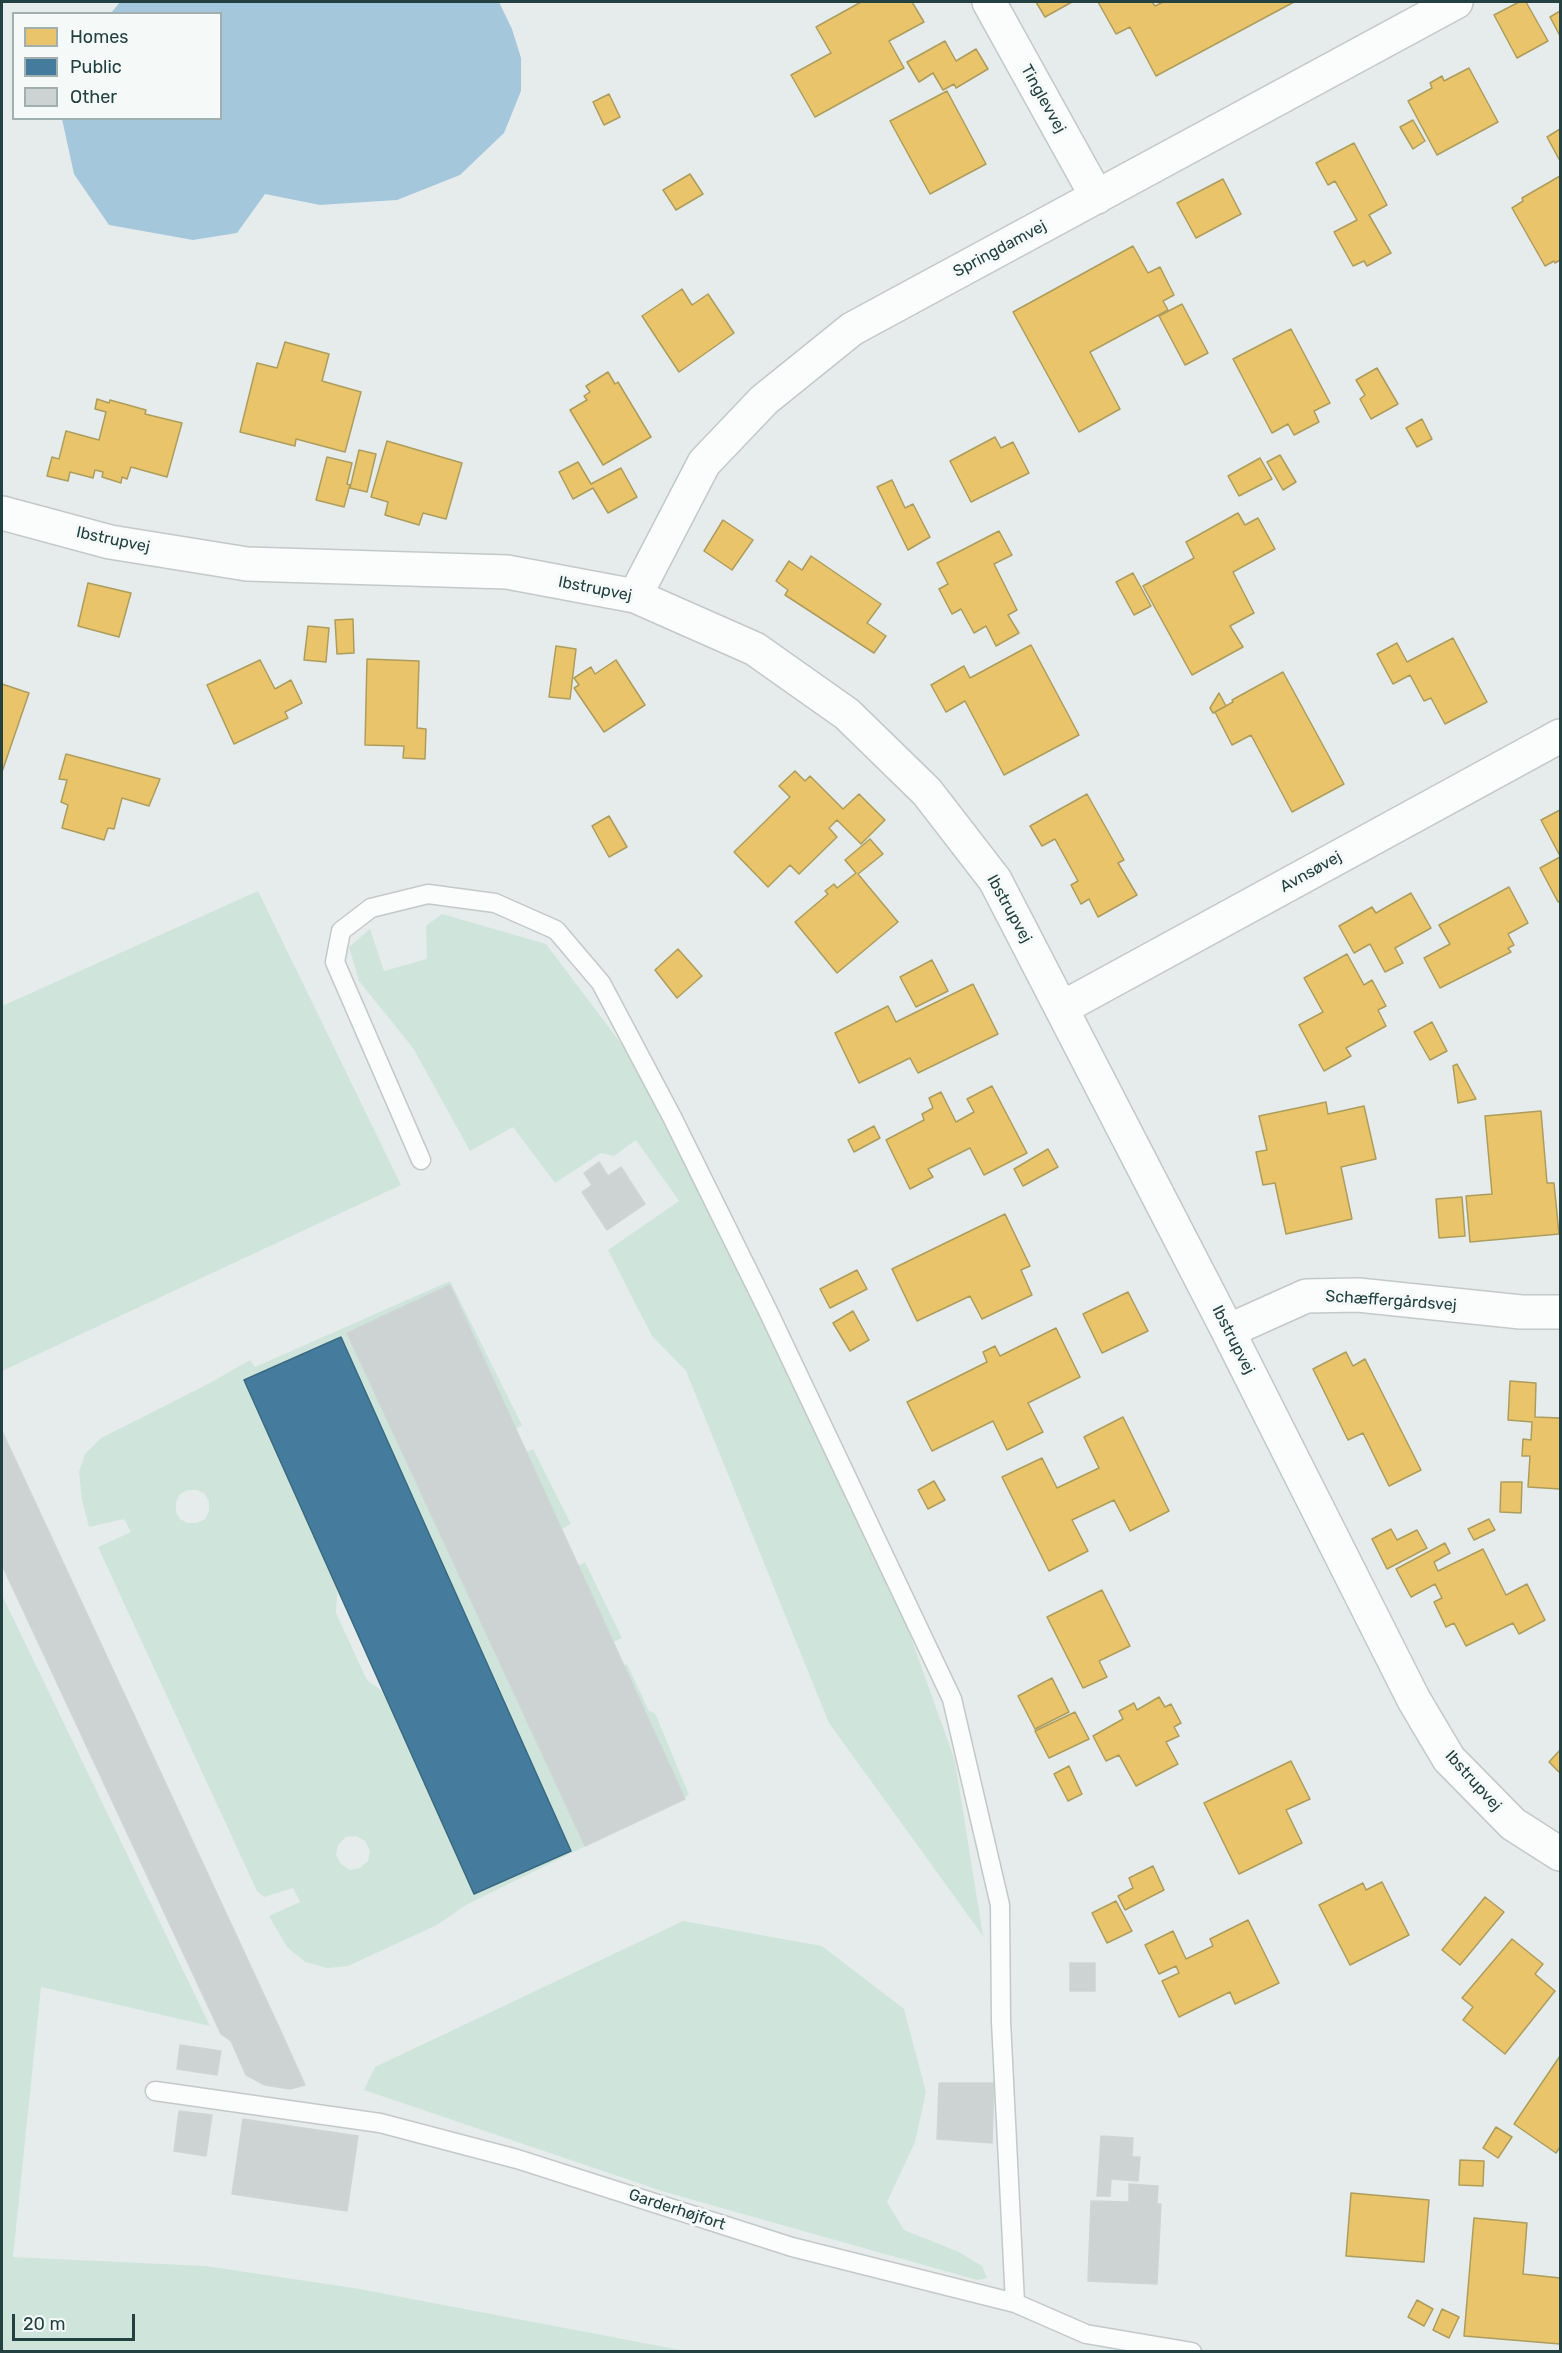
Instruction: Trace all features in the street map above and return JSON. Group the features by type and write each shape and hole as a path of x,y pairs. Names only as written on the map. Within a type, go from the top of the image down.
{"street":[{"name":"Tinglevvej","path":"989,2 1097,197"},
{"name":"Springdamvej","path":"635,596 704,463 764,400 852,329 1456,2"},
{"name":"Ibstrupvej","path":"2,513 110,542 247,564 507,572 635,596 755,649 847,714 927,792 995,879 1228,1331 1414,1700 1449,1759 1513,1824 1560,1854"},
{"name":"Avnsøvej","path":"1062,1008 1560,736"},
{"name":"Schæffergårdsvej","path":"1228,1331 1306,1296 1358,1295 1521,1312 1560,1312"}],"lane":[{"path":"422,1160 335,962 341,931 371,908 428,894 495,903 556,930 601,983 672,1117 767,1309 952,1699 1000,1905 1001,2021 1015,2303"},
{"name":"Garderhøjfort","path":"156,2091 380,2123 517,2159 792,2247 1015,2303 1086,2334 1192,2352"}],"green space":[{"path":"258,891 401,1185 2,1371 2,1006"},
{"path":"442,914 546,944 626,1050 698,1180 904,1618 955,1761 983,1936 829,1723 686,1371 652,1336 608,1250 679,1201 636,1140 614,1156 601,1153 555,1183 513,1127 470,1151 413,1048 359,981 349,947 370,929 384,971 427,959 426,926"},
{"path":"450,1281 522,1425 513,1431 522,1454 533,1449 571,1524 557,1532 572,1569 585,1562 622,1638 610,1644 619,1668 627,1664 649,1711 655,1713 689,1795 466,1905 437,1925 348,1966 327,1968 305,1962 287,1947 269,1916 300,1902 293,1888 264,1897 257,1891 98,1547 131,1532 124,1519 89,1527 82,1500 79,1472 85,1454 101,1438 250,1360 255,1367","holes":["188,1490 197,1490 205,1494 209,1502 209,1511 205,1519 197,1523 188,1523 180,1519 176,1512 176,1502 180,1494","340,1551 415,1715 367,1680 336,1613","356,1836 365,1841 370,1851 368,1861 360,1868 350,1870 341,1864 336,1855 338,1845 346,1837"]},
{"path":"2,1595 210,2026 41,1987 13,2257 205,2266 354,2288 686,2351 2,2351"},
{"path":"683,1921 822,1946 904,2009 926,2092 915,2142 887,2202 904,2230 959,2252 982,2266 987,2278 977,2280 665,2192 364,2090 375,2067"}],"water":[{"path":"120,2 499,2 512,29 521,58 521,91 504,133 460,175 397,200 320,205 265,194 237,233 193,240 109,225 74,174 62,120 222,120 222,12 112,12"}],"building: Homes":[{"path":"861,2 912,2 924,22 889,41 904,68 815,117 791,75 831,53 816,27"},
{"path":"1036,2 1072,2 1045,17"},
{"path":"1098,2 1152,2 1155,6 1163,2 1294,2 1156,76 1130,27 1116,34"},
{"path":"1519,2 1526,2 1548,41 1517,58 1494,15"},
{"path":"1560,11 1560,36 1550,17"},
{"path":"945,41 956,61 976,49 988,69 956,88 954,84 943,90 933,73 919,82 907,62"},
{"path":"1469,68 1498,122 1437,155 1408,101 1432,88 1430,83 1442,76 1444,81"},
{"path":"947,91 986,164 930,194 890,121"},
{"path":"609,94 620,117 604,125 593,102"},
{"path":"1413,120 1425,141 1413,149 1400,127"},
{"path":"1560,129 1560,161 1547,137"},
{"path":"1354,143 1387,205 1369,215 1391,253 1367,266 1364,261 1353,266 1334,232 1357,220 1335,181 1328,185 1316,163"},
{"path":"690,174 703,194 676,210 663,190"},
{"path":"1560,176 1560,260 1545,266 1512,208 1523,201 1522,198"},
{"path":"1223,179 1241,214 1196,238 1177,203"},
{"path":"1133,246 1148,273 1160,267 1174,295 1163,301 1168,310 1090,352 1120,409 1079,432 1013,312"},
{"path":"682,289 692,305 708,294 734,333 679,372 642,316"},
{"path":"1182,304 1208,353 1185,365 1159,316"},
{"path":"1291,329 1330,403 1314,411 1319,422 1294,435 1288,424 1272,433 1233,359"},
{"path":"285,342 329,354 322,381 361,392 345,452 296,439 295,446 240,432 257,363 277,368"},
{"path":"1377,368 1398,404 1371,419 1360,399 1365,395 1356,380"},
{"path":"608,372 615,384 618,382 651,437 603,465 570,410 587,400 584,396 590,392 586,386"},
{"path":"97,399 109,403 110,400 146,410 145,414 182,423 167,477 131,467 127,479 122,477 121,483 102,477 103,472 95,470 93,478 70,472 68,481 47,476 52,457 59,459 66,431 99,440 106,412 95,409"},
{"path":"1422,419 1432,439 1417,447 1406,428"},
{"path":"995,437 1001,448 1013,442 1029,473 971,502 950,461"},
{"path":"387,441 462,463 446,519 423,513 419,525 385,515 388,502 371,497"},
{"path":"359,450 376,454 367,492 350,488"},
{"path":"1280,455 1296,482 1283,490 1267,462"},
{"path":"327,457 352,463 347,484 350,485 344,507 316,500"},
{"path":"1260,458 1272,479 1239,496 1228,476"},
{"path":"578,462 591,484 621,468 637,497 608,513 593,488 573,499 559,472"},
{"path":"892,480 905,508 913,504 930,537 908,550 877,487"},
{"path":"1238,513 1245,525 1258,518 1275,549 1233,572 1254,613 1230,626 1243,647 1192,675 1143,586 1194,558 1186,542"},
{"path":"723,520 753,540 732,570 704,551"},
{"path":"999,531 1012,555 994,564 1017,610 1008,615 1019,633 996,646 986,626 974,633 961,609 952,614 939,589 948,584 937,563"},
{"path":"811,556 881,604 867,623 886,636 874,653 785,595 788,590 776,581 789,561 802,570"},
{"path":"1133,573 1151,606 1134,615 1116,582"},
{"path":"88,583 131,593 119,637 78,626"},
{"path":"353,619 354,653 337,654 335,620"},
{"path":"308,626 329,628 326,662 304,660"},
{"path":"1453,638 1487,702 1445,724 1431,698 1424,701 1410,675 1393,684 1377,654 1397,643 1407,662"},
{"path":"1031,645 1079,735 1004,775 965,701 946,712 931,685 964,666 970,678"},
{"path":"556,646 576,649 570,699 549,697"},
{"path":"367,659 419,661 417,728 426,729 425,759 403,758 404,746 365,745"},
{"path":"260,660 275,689 291,680 302,703 285,712 288,718 234,744 207,685"},
{"path":"616,660 645,705 604,732 574,688 579,685 574,678 591,667 595,674"},
{"path":"1283,672 1344,784 1292,812 1251,735 1232,745 1215,712"},
{"path":"2,684 29,693 2,772"},
{"path":"1219,693 1226,706 1213,713 1210,708"},
{"path":"66,754 160,779 149,806 122,798 114,829 108,828 104,840 62,828 68,805 61,802 67,780 59,779"},
{"path":"795,771 805,781 810,776 843,809 859,794 885,820 861,844 837,820 829,828 837,837 799,874 790,865 768,887 734,852 790,797 779,786"},
{"path":"1087,794 1124,860 1118,863 1137,895 1098,917 1089,899 1081,904 1071,885 1078,881 1055,839 1042,846 1030,826"},
{"path":"1560,810 1560,856 1541,820"},
{"path":"609,816 627,847 609,857 592,826"},
{"path":"870,839 883,854 858,874 898,922 837,973 795,922 828,894 825,891 834,884 837,888 856,873 845,860"},
{"path":"1560,857 1560,901 1558,902 1540,868"},
{"path":"1509,887 1528,923 1508,934 1514,945 1508,948 1511,952 1440,988 1424,958 1450,944 1439,925"},
{"path":"1411,893 1431,928 1395,948 1403,963 1385,972 1370,944 1354,953 1339,926 1372,907 1376,913"},
{"path":"678,949 702,976 677,998 655,970"},
{"path":"1347,954 1364,985 1372,980 1386,1006 1378,1010 1386,1026 1346,1048 1351,1056 1324,1071 1299,1025 1323,1012 1304,978"},
{"path":"932,960 948,991 916,1007 900,977"},
{"path":"973,984 998,1034 918,1073 910,1058 859,1083 835,1033 888,1006 896,1022"},
{"path":"1432,1022 1447,1051 1430,1060 1414,1032"},
{"path":"1457,1064 1476,1099 1458,1103 1453,1066"},
{"path":"992,1086 1027,1153 984,1175 970,1148 928,1169 933,1177 910,1189 886,1140 924,1120 922,1114 933,1108 929,1098 941,1092 956,1122 974,1112 967,1099"},
{"path":"1326,1102 1328,1114 1364,1106 1376,1159 1341,1167 1352,1219 1286,1234 1275,1183 1263,1185 1256,1152 1267,1150 1259,1116"},
{"path":"1541,1111 1547,1183 1554,1183 1559,1234 1470,1242 1466,1196 1492,1194 1485,1116"},
{"path":"874,1126 880,1138 854,1152 848,1140"},
{"path":"1048,1149 1058,1167 1023,1186 1014,1169"},
{"path":"1462,1197 1465,1236 1439,1238 1436,1199"},
{"path":"1005,1214 1030,1266 1021,1270 1032,1295 982,1319 970,1296 917,1321 892,1269"},
{"path":"857,1270 867,1289 830,1308 820,1289"},
{"path":"1128,1292 1148,1331 1102,1353 1083,1314"},
{"path":"853,1311 869,1340 850,1351 833,1323"},
{"path":"1056,1328 1080,1377 1028,1403 1043,1432 1007,1450 993,1421 932,1451 907,1402 987,1362 983,1352 995,1346 1000,1356"},
{"path":"1346,1352 1353,1366 1365,1359 1421,1470 1389,1486 1363,1433 1348,1440 1313,1369"},
{"path":"1510,1381 1536,1383 1535,1417 1560,1418 1560,1489 1528,1487 1530,1456 1522,1456 1523,1439 1531,1440 1532,1422 1508,1420"},
{"path":"1123,1417 1169,1511 1130,1531 1114,1500 1072,1520 1088,1551 1049,1571 1002,1477 1042,1458 1057,1488 1099,1468 1084,1437"},
{"path":"934,1481 945,1500 928,1509 918,1490"},
{"path":"1501,1482 1522,1482 1521,1513 1500,1512"},
{"path":"1489,1519 1495,1530 1474,1540 1468,1529"},
{"path":"1391,1529 1397,1540 1417,1530 1427,1548 1387,1569 1372,1539"},
{"path":"1445,1543 1450,1553 1434,1562 1438,1571 1483,1549 1506,1595 1527,1584 1545,1620 1519,1634 1513,1623 1466,1646 1454,1623 1446,1627 1434,1602 1442,1598 1435,1584 1411,1597 1396,1569"},
{"path":"1102,1590 1130,1646 1099,1661 1107,1677 1083,1688 1047,1617"},
{"path":"1052,1678 1069,1712 1035,1729 1018,1696"},
{"path":"1159,1697 1165,1707 1171,1704 1181,1723 1174,1727 1179,1736 1166,1742 1178,1764 1136,1786 1119,1755 1106,1761 1093,1736 1123,1719 1119,1711 1134,1703 1137,1710"},
{"path":"1075,1712 1089,1739 1049,1758 1035,1731"},
{"path":"1560,1750 1560,1773 1549,1762"},
{"path":"1291,1761 1310,1799 1286,1810 1302,1843 1239,1874 1204,1803"},
{"path":"1069,1766 1082,1794 1068,1801 1054,1774"},
{"path":"1153,1866 1164,1890 1125,1910 1118,1896 1133,1888 1129,1878"},
{"path":"1382,1882 1409,1935 1350,1965 1319,1905 1363,1883 1366,1890"},
{"path":"1485,1897 1504,1912 1460,1965 1442,1950"},
{"path":"1116,1901 1132,1931 1107,1943 1092,1913"},
{"path":"1248,1920 1279,1983 1235,2004 1230,1992 1179,2017 1162,1981 1179,1973 1176,1966 1159,1974 1145,1945 1173,1931 1186,1959 1213,1946 1210,1939"},
{"path":"1512,1939 1543,1964 1535,1974 1555,1991 1505,2054 1463,2020 1473,2007 1462,1998"},
{"path":"1560,2056 1560,2147 1556,2153 1514,2124"},
{"path":"1496,2127 1512,2137 1498,2158 1483,2148"},
{"path":"1460,2160 1484,2161 1483,2186 1459,2185"},
{"path":"1351,2193 1429,2200 1424,2262 1346,2256"},
{"path":"1474,2218 1527,2223 1523,2274 1560,2278 1560,2344 1464,2336"},
{"path":"1417,2300 1433,2309 1424,2326 1408,2317"},
{"path":"1442,2309 1459,2317 1449,2338 1433,2330"}],"building: Public":[{"path":"341,1337 571,1851 474,1894 244,1380"}],"building: Other":[{"path":"599,1162 608,1176 621,1167 645,1204 607,1230 582,1192 592,1185 584,1173"},
{"path":"450,1285 685,1799 585,1846 347,1333"},
{"path":"2,1431 305,2085 290,2089 265,2085 246,2075 231,2041 221,2034 2,1565"},
{"path":"1070,1963 1095,1963 1095,1991 1070,1991"},
{"path":"180,2045 221,2051 217,2075 177,2069"},
{"path":"939,2083 994,2083 992,2143 937,2139"},
{"path":"179,2111 212,2115 206,2156 174,2151"},
{"path":"243,2119 358,2136 347,2211 232,2194"},
{"path":"1101,2136 1133,2138 1132,2157 1140,2157 1138,2181 1111,2179 1110,2196 1097,2196"},
{"path":"1129,2184 1158,2186 1157,2204 1161,2204 1157,2284 1088,2281 1091,2201 1129,2202"}]}
